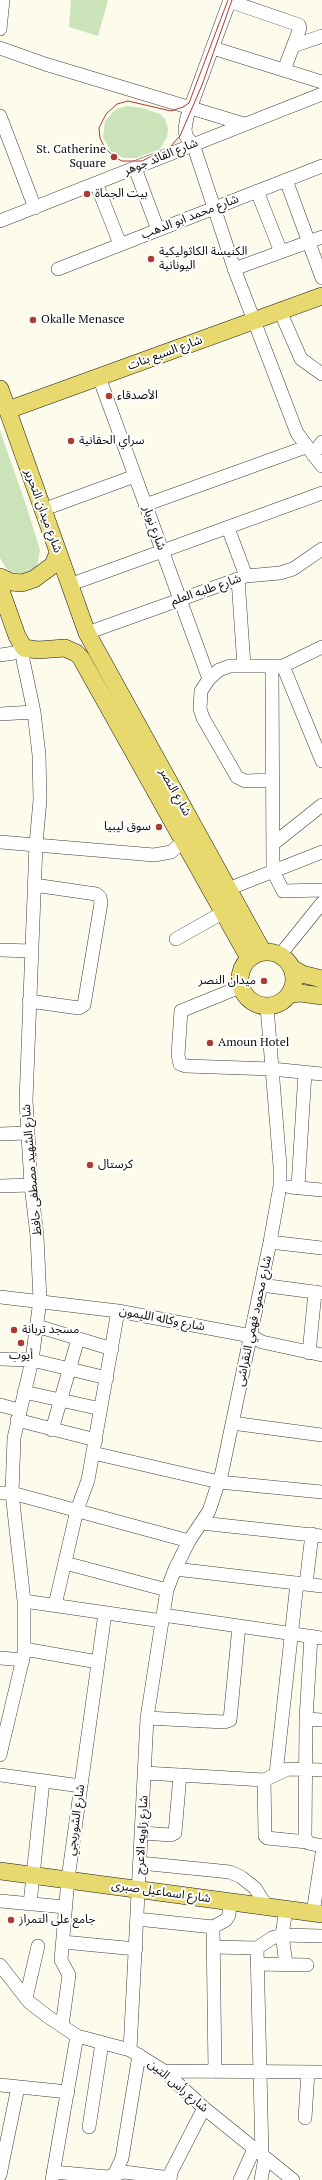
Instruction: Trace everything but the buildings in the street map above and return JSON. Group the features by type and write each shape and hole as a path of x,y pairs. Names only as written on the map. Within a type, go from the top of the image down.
{"main road":[{"name":"شارع السبع بنات","path":"8,410 322,296"},
{"name":"شارع ميدان التحرير","path":"0,389 87,633"},
{"path":"0,578 11,582 22,583 34,579 53,565 58,553"},
{"path":"0,588 21,642"},
{"name":"شارع النصر","path":"87,633 228,889 256,955"},
{"name":"شارع النصر","path":"21,642 38,650 65,648 76,653 81,658 224,912 256,955"},
{"path":"292,968 294,982 289,995 280,1004 267,1007 250,1001 240,987 240,971 256,955 280,955 292,968 302,974 322,979"},
{"path":"289,995 300,993 322,996"},
{"name":"شارع اسماعيل صبرى","path":"0,1871 139,1888 318,1913"}],"street":[{"path":"0,29 3,0"},
{"path":"284,70 300,28 299,24 230,1 184,126 186,136 193,144 234,269 297,433 309,451 322,466"},
{"path":"293,46 322,36"},
{"path":"0,48 45,64 244,124"},
{"path":"213,48 322,82"},
{"name":"شارع القائد جوهر","path":"0,221 322,94"},
{"path":"0,116 35,208"},
{"name":"شارع محمد ابو الدهب","path":"58,269 322,166"},
{"path":"135,168 158,230"},
{"path":"286,180 322,278"},
{"path":"96,183 120,244"},
{"path":"257,191 281,252"},
{"path":"234,269 322,237"},
{"path":"280,311 301,359 322,374"},
{"name":"شارع نوبار","path":"99,377 209,679"},
{"path":"145,505 309,451 322,442"},
{"path":"42,510 135,476"},
{"path":"69,585 322,493"},
{"path":"228,528 242,577 244,666"},
{"name":"شارع طلبه العلم","path":"87,633 242,577 280,573 294,569 322,549"},
{"path":"0,656 14,653 21,642"},
{"path":"21,642 23,660 34,712 39,755 40,800 36,844"},
{"path":"273,780 245,780 234,774 200,709 201,691 209,679 219,670 230,666 277,666 322,647"},
{"path":"277,666 322,761"},
{"path":"277,666 273,780 273,871 282,891 322,890"},
{"path":"0,714 34,712"},
{"path":"273,844 322,805"},
{"path":"0,842 154,855 172,852 184,841"},
{"name":"شارع الشهيد مصطفى حافظ","path":"0,1755 23,1654 24,1601 6,1493 18,1415 32,1360 40,1300 37,1236 31,1184 26,1100 36,844"},
{"path":"228,889 322,852"},
{"path":"29,1001 79,1008 84,1006 101,903 100,898 96,894 34,884"},
{"path":"280,955 322,903"},
{"path":"176,939 224,912"},
{"path":"0,950 31,951"},
{"path":"240,987 181,1011 178,1058 183,1065 272,1069 322,1074"},
{"name":"شارع محمود فهمي النقراشى","path":"162,1618 167,1590 175,1569 189,1541 209,1511 219,1482 270,1242 280,1186 280,1166 267,1007"},
{"path":"298,1187 305,1072"},
{"path":"0,1134 27,1133"},
{"path":"0,1186 31,1184"},
{"path":"280,1186 322,1190"},
{"path":"270,1242 322,1248"},
{"path":"261,1285 318,1293 309,1353"},
{"name":"شارع وكاله الليمون","path":"0,1297 40,1300 118,1311 250,1336 262,1342 322,1355"},
{"path":"55,1605 78,1510 88,1480 118,1311"},
{"path":"37,1326 112,1349"},
{"path":"52,1430 62,1400 78,1339"},
{"path":"0,1359 32,1360 107,1378"},
{"path":"24,1392 101,1409"},
{"path":"0,1405 18,1415 52,1430 96,1440"},
{"path":"232,1423 322,1435"},
{"path":"93,1453 219,1482 322,1492"},
{"path":"6,1493 78,1510 189,1541"},
{"path":"201,1522 317,1535 302,1583 292,1634 276,1774"},
{"path":"65,1562 167,1590"},
{"path":"175,1569 322,1586"},
{"path":"24,1601 105,1612 239,1626 316,1637 306,1719 305,1837 317,1844"},
{"name":"شارع الشوربجي","path":"62,2026 70,1975 61,1960 65,1907 105,1612"},
{"name":"شارع زاويه الاعرج","path":"113,2178 122,2158 135,2052 137,1918 147,1718 162,1618"},
{"path":"147,1718 224,1722 230,1720 239,1626"},
{"path":"0,1658 23,1654 98,1662"},
{"path":"306,1719 322,1720"},
{"path":"145,1773 264,1780 288,1769 322,1770"},
{"path":"0,1775 81,1786"},
{"path":"142,1833 171,1836 175,1834 180,1775"},
{"path":"264,1780 265,1836 317,1844"},
{"path":"30,1904 43,1781"},
{"path":"317,1844 321,1871 318,1913"},
{"path":"140,1863 230,1872 241,1877 255,1888 267,1907"},
{"path":"0,1901 65,1907"},
{"path":"137,1918 213,1927 226,1920 229,1915 230,1901"},
{"path":"286,1909 282,1934 286,1964"},
{"path":"213,1927 215,2072"},
{"path":"214,1947 257,1948 272,1938 282,1934 322,1936"},
{"path":"63,1942 136,1949"},
{"path":"26,1998 38,1946"},
{"path":"257,1948 261,2180"},
{"path":"257,1964 307,1964"},
{"name":"شارع رأس التين","path":"0,1965 26,1998 62,2026 77,2036 135,2052 164,2072 204,2108 293,2180"},
{"path":"77,2036 53,2176 113,2178 124,2172 170,2179 171,2172 177,2159 204,2108"},
{"path":"89,2127 102,2043"},
{"path":"164,2072 322,2072"},
{"path":"305,2118 308,2072"},
{"path":"0,2084 68,2092"},
{"path":"1,2170 5,2124 18,2087"},
{"path":"240,2180 260,2154"}],"green space":[{"path":"71,0 108,0 98,36 69,27"},
{"path":"127,106 143,108 160,114 165,119 168,129 167,137 160,149 136,158 124,158 111,152 103,137 105,121 116,109"},
{"path":"0,431 40,550 38,562 35,568 24,574 11,572 6,568 0,558"}],"tram line":[{"path":"228,0 189,103 183,107 171,111 128,101 117,104 106,114 99,128 100,138 105,148 114,157 122,161 142,161 170,147 180,136 202,85 232,0"}],"place":[{"name":"St. Catherine Square","path":"114,157"},
{"name":"بيت الجماة","path":"87,194"},
{"name":"الكنيسة الكاثوليكية اليونانية","path":"151,259"},
{"name":"Okalle Menasce","path":"33,320"},
{"name":"الأصدقاء","path":"109,396"},
{"name":"سراي الحقانية","path":"71,441"},
{"name":"سوق ليبيا","path":"159,827"},
{"name":"ميدان النصر","path":"264,981"},
{"name":"Amoun Hotel","path":"210,1043"},
{"name":"كرستال","path":"90,1165"},
{"name":"مسجد تربانة","path":"14,1330"},
{"name":"أيوب","path":"21,1343"},
{"name":"جامع على التمراز","path":"11,1920"}]}
